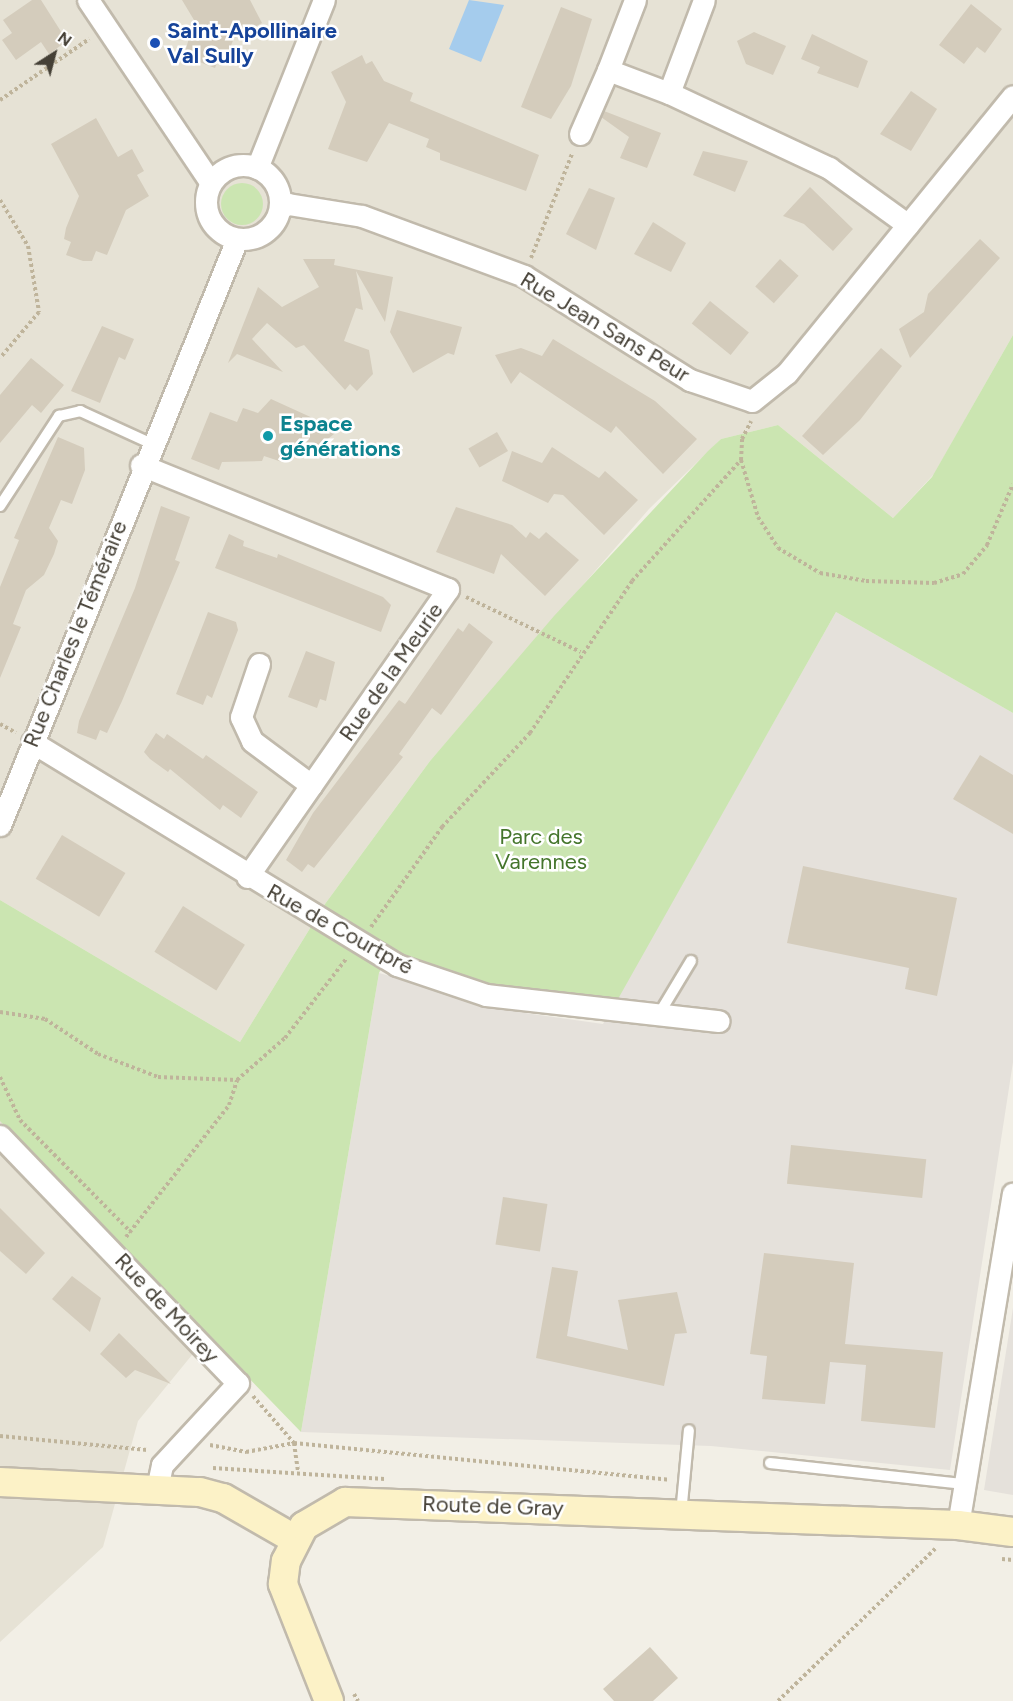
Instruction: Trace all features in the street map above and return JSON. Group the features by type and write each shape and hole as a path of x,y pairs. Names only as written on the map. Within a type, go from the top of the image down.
{"main road":[{"path":"0,1482 157,1489 223,1498 296,1540 283,1584 339,1693"},
{"name":"Route de Gray","path":"296,1540 318,1514 345,1502 958,1525 1013,1532"}],"street":[{"path":"88,0 108,26 211,183 208,218 237,239 269,229 280,208 275,184 257,168 227,169 211,183"},
{"path":"257,168 324,0"},
{"path":"580,134 635,0"},
{"path":"669,93 704,0"},
{"path":"608,70 669,93 829,168 908,225"},
{"path":"752,401 787,373 1012,99"},
{"name":"Rue Jean Sans Peur","path":"280,208 288,204 362,216 524,276 690,380 752,401"},
{"name":"Rue Charles le Téméraire","path":"0,825 141,465 237,239"},
{"name":"Rue de la Meurie","path":"141,465 448,590 247,877"},
{"path":"259,664 241,717 252,741 311,785"},
{"name":"Rue de Courtpré","path":"32,742 247,877 397,965 486,995 719,1021"},
{"name":"Rue de Moirey","path":"0,1136 238,1383 162,1465 157,1489"},
{"path":"958,1525 1013,1194"}],"lane":[{"path":"0,506 59,416 80,411 150,443"},
{"path":"659,1014 691,961"},
{"path":"681,1514 689,1430"},
{"path":"770,1463 964,1484"}],"path":[{"path":"0,99 108,26"},
{"path":"524,276 580,134"},
{"path":"0,200 28,246 39,312 0,358"},
{"path":"752,401 741,460 758,517 778,548 820,573 866,581 934,583 963,574 987,545 1013,484"},
{"path":"113,1251 131,1232 161,1186 229,1105 237,1080 285,1038 358,943 442,827 530,733 581,652 646,564 741,460"},
{"path":"448,590 581,652"},
{"path":"0,1012 45,1019 98,1054 150,1075 192,1082 237,1080"},
{"path":"0,1077 20,1120 131,1232"},
{"path":"238,1383 267,1408 294,1443 298,1472"},
{"path":"0,1436 150,1451 172,1434 246,1452 294,1443 684,1482"},
{"path":"778,1701 900,1589 958,1525"},
{"path":"339,1693 358,1701"}],"shaded area":[{"path":"0,0 1013,0 1013,335 934,474 893,518 778,425 721,439 649,509 430,761 325,904 240,1042 0,900"},
{"path":"836,612 1013,713 1013,1062 950,1470 711,1446 301,1432 379,973 525,1013 603,1024"},
{"path":"0,1120 214,1328 138,1421 103,1547 0,1642"},
{"path":"1013,1308 1013,1495 984,1490"}],"green space":[{"path":"242,183 250,184 257,189 262,196 262,212 257,219 250,224 242,225 234,224 227,219 222,212 221,204 222,196 227,189 234,184"},
{"name":"Parc des Varennes","path":"1013,335 1013,713 836,612 618,999 490,984 389,953 379,973 301,1432 0,1121 0,900 240,1042 325,904 430,761 554,616 721,439 778,425 893,518 932,477"}],"water":[{"path":"469,0 504,5 481,62 449,49"}],"building":[{"path":"32,0 41,0 67,41 49,54 41,42 16,60 2,40 12,33 3,20"},
{"path":"182,0 250,0 262,23 234,38 225,61 219,58 215,68 184,56 194,20"},
{"path":"971,4 1002,29 985,53 977,47 964,64 939,45"},
{"path":"561,7 592,19 571,86 551,119 521,107"},
{"path":"754,32 786,46 773,75 746,64 737,41"},
{"path":"812,34 868,61 858,88 817,73 820,67 801,59"},
{"path":"362,55 366,64 372,61 384,81 413,93 410,101 539,155 526,191 440,160 440,153 426,147 429,139 389,123 367,162 328,149 346,102 331,72"},
{"path":"911,91 937,109 911,151 880,134"},
{"path":"604,111 661,133 647,168 620,158 629,137 601,117"},
{"path":"96,118 118,157 132,149 144,171 137,175 149,196 126,210 107,255 96,251 92,261 83,261 66,255 71,242 64,239 66,228 79,196 51,144"},
{"path":"703,151 748,161 735,192 693,175"},
{"path":"810,187 853,229 833,251 804,224 783,216"},
{"path":"589,188 615,198 596,250 566,234"},
{"path":"653,222 686,243 671,272 634,254"},
{"path":"980,239 1000,258 910,358 899,329 924,312 928,294"},
{"path":"303,259 335,259 334,265 393,277 385,322 356,271 363,310 356,308 344,341 369,350 373,374 357,391 350,384 345,390 304,345 296,348 267,323 252,339 283,372 237,354 228,363 258,287 282,307 319,287"},
{"path":"780,259 799,276 774,303 755,286"},
{"path":"710,301 749,332 731,355 692,324"},
{"path":"397,310 462,327 454,355 448,353 413,373 390,332"},
{"path":"102,326 134,339 125,360 119,357 100,403 71,391"},
{"path":"553,339 655,401 697,439 663,474 616,426 611,433 520,372 511,384 495,355 521,348 542,356"},
{"path":"881,348 902,366 860,420 823,455 802,436"},
{"path":"31,358 64,385 41,413 32,405 0,443 0,395"},
{"name":"Espace générations","path":"271,399 339,430 309,454 307,450 282,462 264,456 262,461 222,462 219,470 191,459 210,412 237,422 243,408 258,413"},
{"path":"497,432 508,451 479,468 468,448"},
{"path":"58,437 84,448 85,470 72,504 61,500 49,528 58,541 54,554 44,575 26,590 13,624 21,627 0,678 0,587 19,540 14,538"},
{"path":"552,447 599,478 605,471 638,500 604,535 563,495 554,494 548,503 502,481 512,451 542,463"},
{"path":"161,506 190,517 175,560 180,562 107,733 100,730 96,740 77,733 79,721 135,588"},
{"path":"456,507 512,525 526,538 530,532 539,539 546,532 579,560 545,596 501,554 494,574 436,552"},
{"path":"229,534 244,541 243,546 277,558 278,554 383,597 391,605 381,632 215,568"},
{"path":"208,612 236,622 238,630 212,698 207,695 203,705 176,694"},
{"path":"469,623 493,642 441,715 432,708 399,754 403,757 314,868 308,864 302,872 286,860 313,813 399,700 405,704 458,628 463,632"},
{"path":"306,651 335,662 326,701 320,699 317,708 288,697"},
{"path":"156,733 164,739 167,734 203,759 206,755 258,792 241,818 223,805 220,810 170,769 168,772 150,759 144,752"},
{"path":"980,755 1013,775 1013,834 953,799"},
{"path":"62,835 125,873 99,917 36,879"},
{"path":"803,866 957,898 937,996 905,989 909,968 787,943"},
{"path":"183,906 245,945 216,990 154,952"},
{"path":"791,1145 926,1159 922,1198 787,1184"},
{"path":"503,1197 547,1204 540,1251 495,1244"},
{"path":"0,1208 45,1253 26,1274 0,1251"},
{"path":"764,1253 854,1263 845,1344 943,1352 935,1428 861,1421 866,1365 830,1362 825,1404 762,1399 767,1356 750,1354"},
{"path":"552,1267 578,1271 567,1336 628,1350 618,1300 677,1292 687,1333 675,1334 664,1386 536,1358"},
{"path":"72,1276 101,1298 90,1332 52,1299"},
{"path":"119,1333 171,1384 135,1370 126,1378 100,1354"},
{"path":"650,1647 678,1678 653,1701 614,1701 603,1689"}],"place":[{"name":"Saint-Apollinaire Val Sully","path":"155,43"},
{"name":"Espace générations","path":"268,436"}]}
